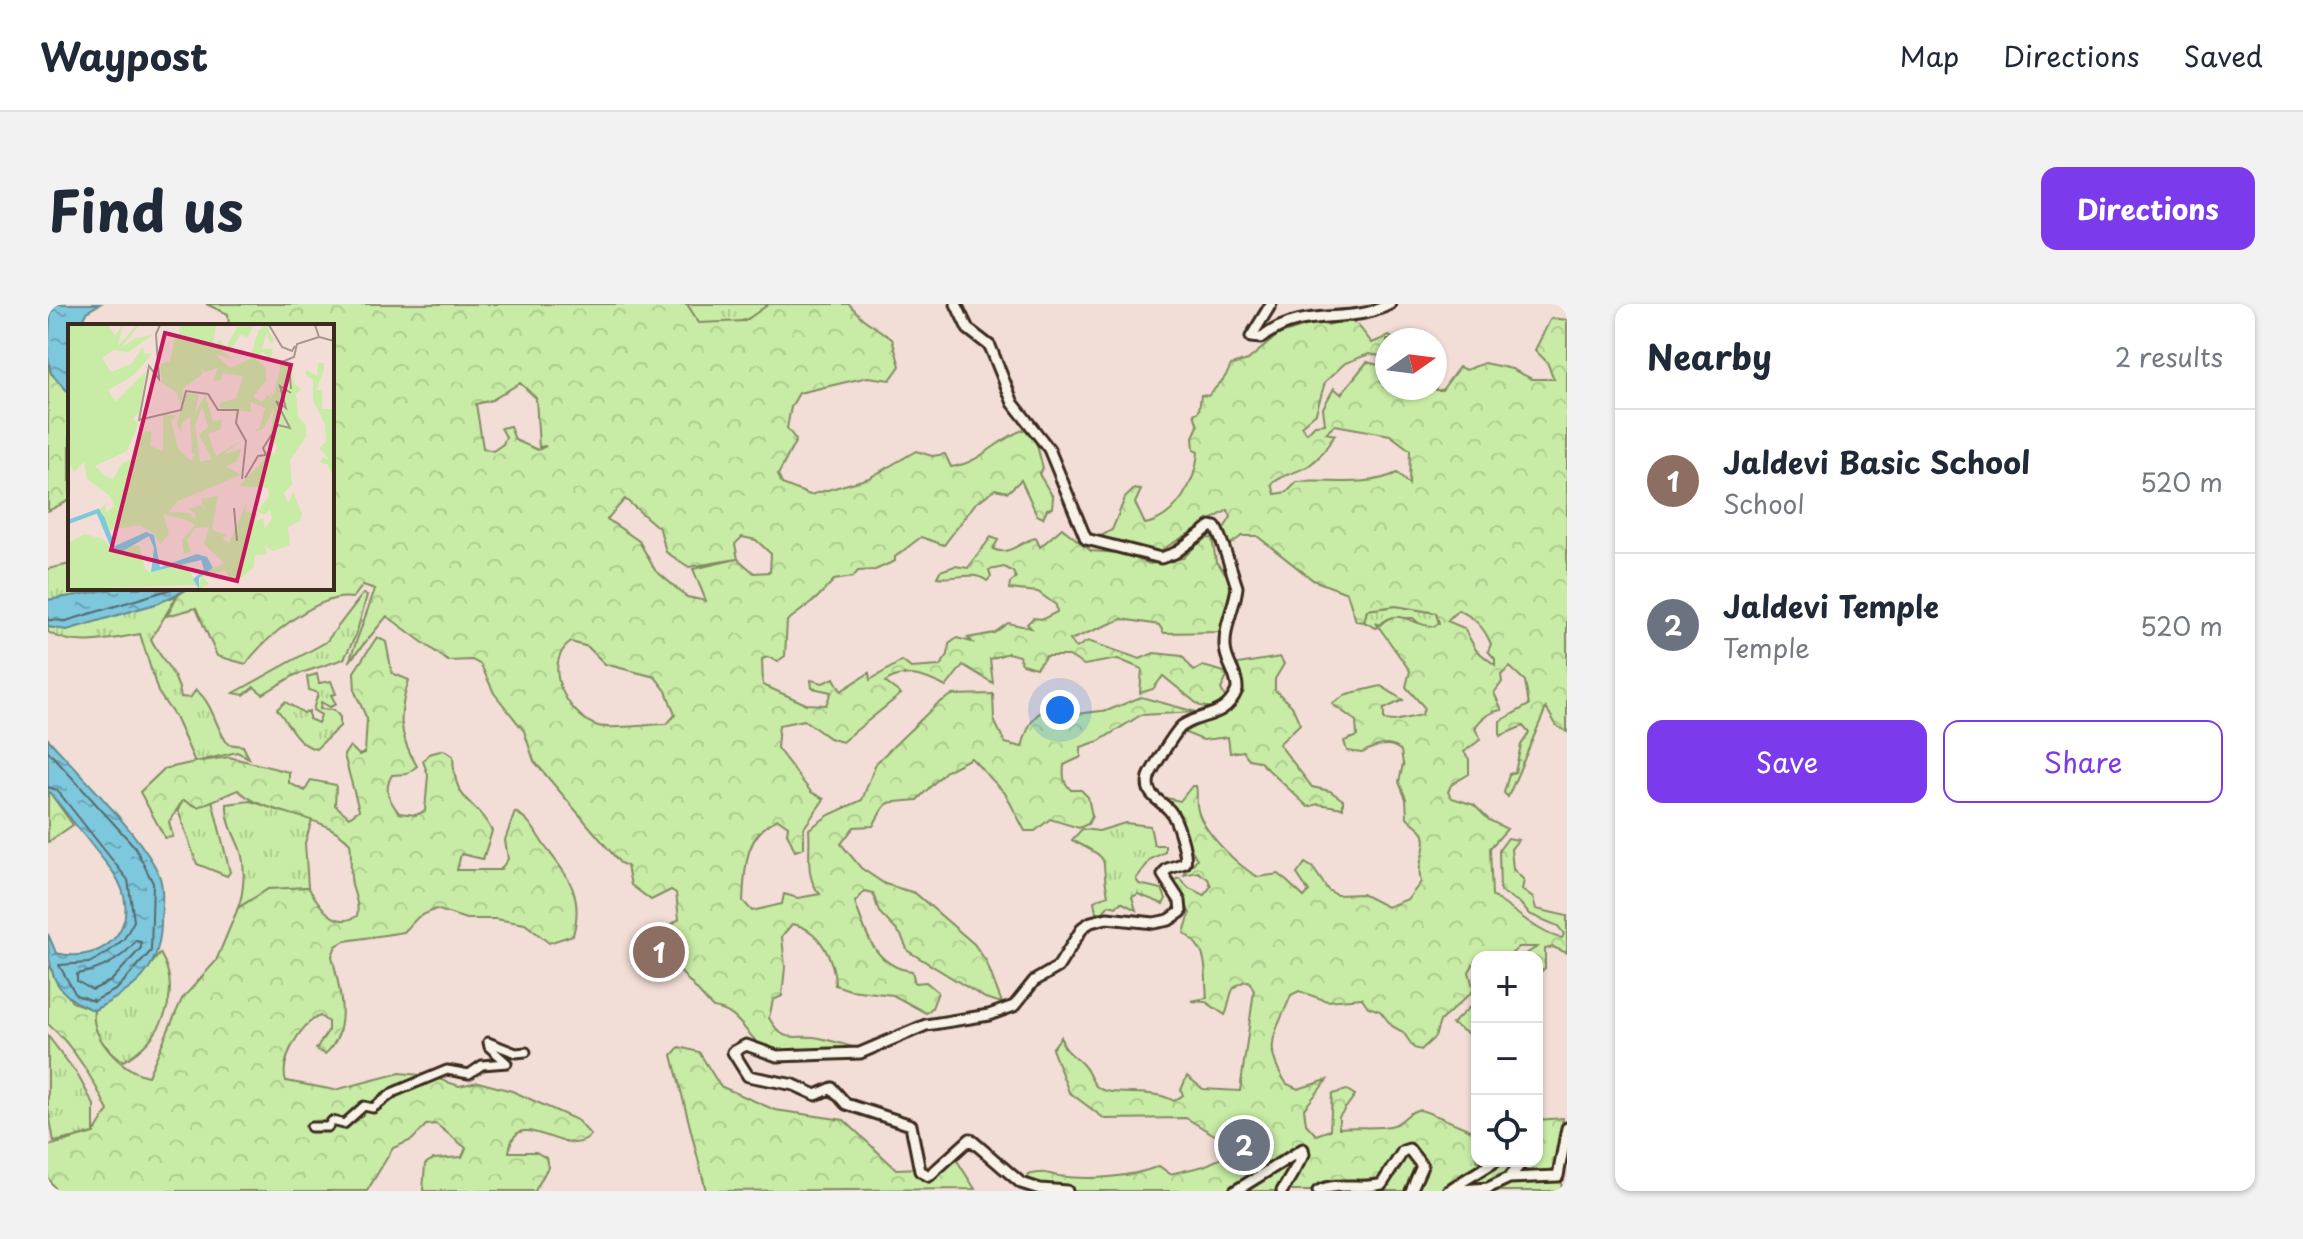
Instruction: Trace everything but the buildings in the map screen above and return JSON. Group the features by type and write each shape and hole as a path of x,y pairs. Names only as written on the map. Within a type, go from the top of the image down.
{"street":[{"path":"956,304 968,329 990,346 1013,403 1049,449 1086,539 1158,558 1175,553 1211,526 1221,537 1226,562 1237,587 1228,613 1225,649 1236,676 1237,690 1220,711 1180,727 1155,764 1148,782 1151,794 1172,814 1187,856 1185,863 1167,869 1163,875 1180,901 1181,912 1169,920 1154,923 1107,918 1091,922 1083,927 1058,967 1031,984 1019,1002 1000,1012 926,1025 860,1053 777,1056 746,1045 733,1052 748,1076 794,1085 816,1095 832,1088 846,1104 911,1125 920,1171 929,1176 970,1139 1021,1183 1040,1189 1067,1191"},
{"path":"1271,304 1251,337 1261,338 1278,327 1314,314 1362,314 1390,304"},
{"path":"311,1127 328,1127 332,1121 344,1124 364,1106 373,1108 394,1092 447,1070 469,1074 482,1065 507,1063 489,1047 488,1042 516,1053 526,1052"},
{"path":"1448,1190 1488,1188 1509,1178 1558,1176 1567,1128"},
{"path":"1235,1191 1303,1149 1304,1154 1282,1191"},
{"path":"1318,1191 1340,1184 1371,1187 1382,1184 1403,1151 1409,1149 1422,1166 1411,1191"},
{"path":"1448,1190 1486,1167"},
{"path":"1509,1178 1518,1167"}],"shaded area":[{"path":"638,933 659,933 686,957 677,968 660,973 644,966 637,947"}],"green space":[{"path":"206,304 687,304 699,323 745,321 769,304 849,304 862,318 892,339 900,366 890,380 868,377 799,393 791,407 787,428 796,440 778,475 782,484 810,495 869,478 916,451 932,456 945,454 951,467 962,465 1026,429 1035,438 1043,468 1039,474 1053,497 1052,508 1047,509 1043,518 1037,515 1021,480 1008,492 995,489 975,504 944,545 921,537 895,557 895,561 875,570 858,571 853,577 834,580 815,600 787,621 785,656 778,661 768,657 762,659 763,685 806,704 826,705 831,692 812,688 811,680 823,683 834,678 841,691 869,673 870,680 902,661 911,668 940,666 948,655 949,644 957,638 972,642 968,638 994,633 1008,623 1031,628 1027,624 1033,618 1043,619 1057,612 1056,605 1038,592 1009,589 1016,578 1004,567 989,570 991,577 987,581 976,576 937,577 940,571 955,566 968,568 991,537 998,540 993,549 999,551 1036,538 1040,547 1062,528 1091,551 1120,553 1150,564 1183,558 1203,539 1212,538 1216,562 1232,581 1220,632 1164,633 1159,625 1122,619 1070,640 1076,648 1088,641 1140,659 1154,653 1182,656 1194,671 1203,666 1225,672 1227,677 1221,689 1226,699 1213,708 1200,706 1163,676 1153,689 1140,693 1142,669 1118,659 1084,665 1069,656 1046,656 1036,668 1022,664 1019,656 1008,653 990,659 993,683 963,665 946,687 916,676 892,678 885,682 901,694 842,742 829,738 804,720 779,725 777,748 811,792 824,799 804,828 804,848 795,851 787,833 788,826 778,819 758,834 748,854 743,901 752,911 782,904 784,894 798,898 820,894 810,872 809,829 829,815 862,800 876,763 937,704 952,695 993,694 994,720 1005,743 1022,747 1036,716 1058,705 1069,703 1068,715 1109,710 1141,697 1196,712 1141,715 1099,741 1081,747 1081,757 1064,765 1065,781 1071,790 1081,790 1088,797 1092,816 1088,824 1079,828 1050,819 1035,831 1025,831 1005,793 971,758 946,771 917,800 889,803 873,826 854,827 841,844 861,868 885,884 915,893 974,944 986,961 1002,1003 985,998 908,951 901,935 879,912 873,893 865,891 855,902 868,937 889,963 912,971 915,983 926,982 938,992 932,1008 926,1013 893,995 835,985 832,965 824,947 810,932 792,924 782,936 785,967 782,996 773,1000 769,1018 784,1035 814,1037 854,1047 851,1051 812,1054 774,1052 757,1042 731,1015 713,1008 677,968 685,957 659,933 679,919 676,893 671,890 651,900 631,885 627,866 620,863 534,761 524,731 494,693 481,665 472,660 448,661 387,616 349,662 375,589 363,585 353,598 324,602 294,619 254,653 246,664 217,656 196,608 167,616 177,596 186,590 334,590 334,324 229,324 228,314","holes":["520,383 536,398 539,447 546,446 538,450 515,440 510,426 501,428 506,437 503,444 493,451 483,448 476,404 492,400","625,499 660,529 666,552 689,567 737,559 693,569 706,601 687,597 655,570 639,541 607,519","742,537 756,540 771,554 770,572 754,573 738,559 735,544","571,642 588,647 605,664 655,677 666,691 675,715 667,724 622,727 598,726 587,720 568,701 558,676 562,652"]},
{"path":"687,304 769,304 754,316 718,325 699,324"},
{"path":"1551,318 1567,320 1567,732 1557,726 1546,708 1508,797 1504,793 1509,774 1515,772 1521,745 1529,733 1523,726 1500,736 1500,721 1529,705 1525,681 1510,667 1501,675 1502,682 1494,693 1502,710 1486,716 1477,725 1475,729 1481,739 1464,752 1469,759 1469,774 1451,785 1448,792 1452,798 1474,805 1489,820 1507,829 1490,848 1492,896 1536,927 1562,938 1564,934 1558,926 1529,914 1520,903 1500,891 1499,850 1508,838 1518,840 1511,849 1513,869 1524,880 1522,890 1533,898 1536,909 1567,916 1567,953 1553,947 1545,949 1543,970 1543,951 1531,951 1537,947 1519,947 1515,951 1471,951 1471,993 1440,1021 1435,1037 1421,1050 1414,1048 1403,1032 1392,1026 1380,1011 1368,1007 1362,998 1327,1001 1299,991 1291,995 1276,1029 1273,1048 1274,1059 1287,1084 1298,1089 1327,1080 1304,1109 1306,1124 1316,1135 1330,1130 1332,1094 1347,1090 1355,1095 1339,1117 1339,1128 1390,1126 1418,1110 1471,1130 1471,1167 1543,1167 1543,1120 1563,1118 1557,1169 1563,1191 1030,1191 1028,1175 1109,1177 1159,1166 1170,1174 1204,1166 1257,1142 1239,1134 1218,1137 1186,1118 1105,1119 1069,1092 1052,1049 1061,1037 1066,1049 1085,1067 1096,1086 1102,1090 1154,1095 1174,1101 1183,1095 1181,1090 1187,1076 1203,1089 1240,1091 1254,991 1249,981 1237,985 1225,1015 1206,1002 1191,1001 1207,998 1204,962 1199,947 1184,933 1190,913 1173,881 1179,878 1189,888 1204,895 1211,886 1208,879 1198,872 1184,875 1197,859 1187,842 1177,812 1161,797 1180,801 1192,786 1196,786 1199,815 1221,846 1258,877 1279,874 1304,897 1309,892 1297,874 1305,863 1313,868 1328,890 1337,895 1362,894 1387,907 1408,899 1421,882 1425,842 1420,829 1407,817 1406,799 1399,782 1403,764 1401,751 1387,745 1362,753 1347,751 1344,741 1357,736 1356,721 1332,704 1347,694 1381,686 1403,700 1384,709 1384,720 1422,715 1424,707 1406,687 1410,671 1376,623 1380,625 1387,619 1400,617 1435,626 1439,623 1436,613 1396,606 1367,610 1364,622 1356,621 1347,593 1313,580 1257,536 1242,536 1229,545 1223,530 1231,517 1228,510 1158,552 1097,538 1112,530 1125,498 1134,489 1141,490 1135,503 1145,524 1175,506 1189,486 1196,463 1198,452 1194,450 1193,437 1198,426 1194,414 1199,411 1201,395 1208,396 1231,365 1248,360 1278,335 1315,323 1327,325 1349,320 1358,325 1372,343 1375,342 1375,355 1369,354 1345,363 1325,382 1316,413 1301,426 1307,433 1315,425 1325,424 1323,408 1334,388 1341,394 1367,362 1375,364 1375,400 1447,400 1447,383 1459,367 1466,370 1484,363 1512,369 1532,379 1554,379 1547,362 1535,350","holes":["1335,425 1390,435 1410,450 1409,485 1397,473 1360,482 1297,482 1287,492 1275,494 1272,484 1308,466 1320,455 1335,435 1326,433","1458,610 1474,619 1491,644 1488,651 1495,659 1495,665 1476,650 1464,628 1447,621"]},
{"path":"48,357 51,373 68,392 68,501 48,511"},
{"path":"68,564 68,590 106,590 48,600 48,569"},
{"path":"363,594 367,595 356,635 344,659 295,675 263,694 254,687 244,695 234,693 326,642"},
{"path":"177,596 151,639 173,674 181,697 190,698 196,690 202,695 228,744 243,746 249,758 237,752 195,762 175,717 158,692 140,634 81,641 48,632 48,627 67,630"},
{"path":"1396,606 1436,613 1439,623 1428,627 1413,618 1391,618 1376,628 1364,622 1367,610"},
{"path":"377,637 386,642 392,673 409,680 402,724 406,744 417,766 407,774 392,775 389,780 388,790 395,808 399,813 416,815 425,811 428,775 423,761 429,754 444,750 453,756 454,772 461,793 492,831 483,859 461,854 457,870 500,870 508,859 505,840 515,812 530,824 568,879 575,898 576,921 573,935 549,943 525,924 496,919 466,919 436,909 418,917 404,932 345,941 336,946 332,956 342,1007 339,1033 325,1054 316,1049 328,1031 328,1022 320,1016 305,1026 288,1054 286,1081 335,1090 400,1073 430,1076 459,1086 478,1082 512,1091 577,1120 591,1135 581,1142 569,1143 532,1131 522,1131 514,1138 509,1152 536,1152 546,1158 548,1167 535,1191 423,1191 425,1164 433,1159 462,1157 466,1148 436,1124 426,1125 412,1140 393,1148 367,1191 56,1191 48,1178 48,1146 94,1133 108,1111 82,1064 48,1024 48,965 72,1002 94,1010 97,1031 109,1051 128,1067 148,1076 182,999 216,961 238,908 268,889 308,887 328,914 341,920 357,916 351,881 350,843 324,825 264,806 238,790 198,807 183,800 169,822 173,837 165,838 140,792 164,769 229,757 289,772 289,783 305,791 311,780 336,785 335,805 349,817 359,810 344,755 350,746 359,755 365,753 367,719 355,692 354,672"},
{"path":"1280,657 1284,664 1275,679 1275,690 1292,706 1300,724 1279,744 1312,787 1330,791 1343,800 1343,808 1318,804 1308,807 1259,761 1249,759 1243,751 1230,753 1228,737 1203,740 1183,732 1185,728 1230,710 1239,693 1238,664"},
{"path":"317,674 319,683 331,681 336,694 331,695 336,704 330,707 321,702 320,709 334,710 340,717 340,726 316,749 298,739 277,709 285,702 304,713 309,711 309,719 318,723 321,715 313,710 318,693 309,690 307,677"},
{"path":"48,790 73,825 48,842"},
{"path":"183,800 198,807 212,800 230,872 227,876 197,864 178,810"},
{"path":"250,801 312,820 305,843 308,887 272,892 238,908 243,887 243,863 229,822 227,804"},
{"path":"1125,823 1150,826 1154,845 1165,845 1165,852 1151,859 1136,879 1139,884 1162,889 1166,899 1163,904 1138,894 1132,897 1136,910 1121,902 1116,907 1109,905 1103,912 1096,912 1094,901 1108,895 1103,861 1072,840 1082,829 1099,831"},
{"path":"160,953 170,983 165,1014 149,1041 123,1061 104,1045 96,1033 94,1010 130,986"},
{"path":"1471,1006 1471,1035 1452,1024"},
{"path":"48,1036 77,1074 94,1105 94,1133 54,1142 48,1107"},
{"path":"679,1047 699,1052 720,1086 775,1110 844,1120 896,1169 925,1168 947,1157 956,1159 975,1189 706,1191 672,1055"}],"water":[{"path":"51,304 100,304 88,311 81,324 68,324 68,392 51,373 48,356"},
{"path":"106,590 185,590 159,603 67,630 48,627 48,600"},
{"path":"48,739 130,830 156,868 161,882 161,925 155,956 142,978 132,987 94,1010 70,998 56,981 48,934 56,953 92,953 106,946 117,935 125,907 122,890 113,872 48,790"}],"place":[{"name":"Jaldevi Basic School","path":"659,952"},
{"name":"Jaldevi Temple","path":"1244,1145"}]}
